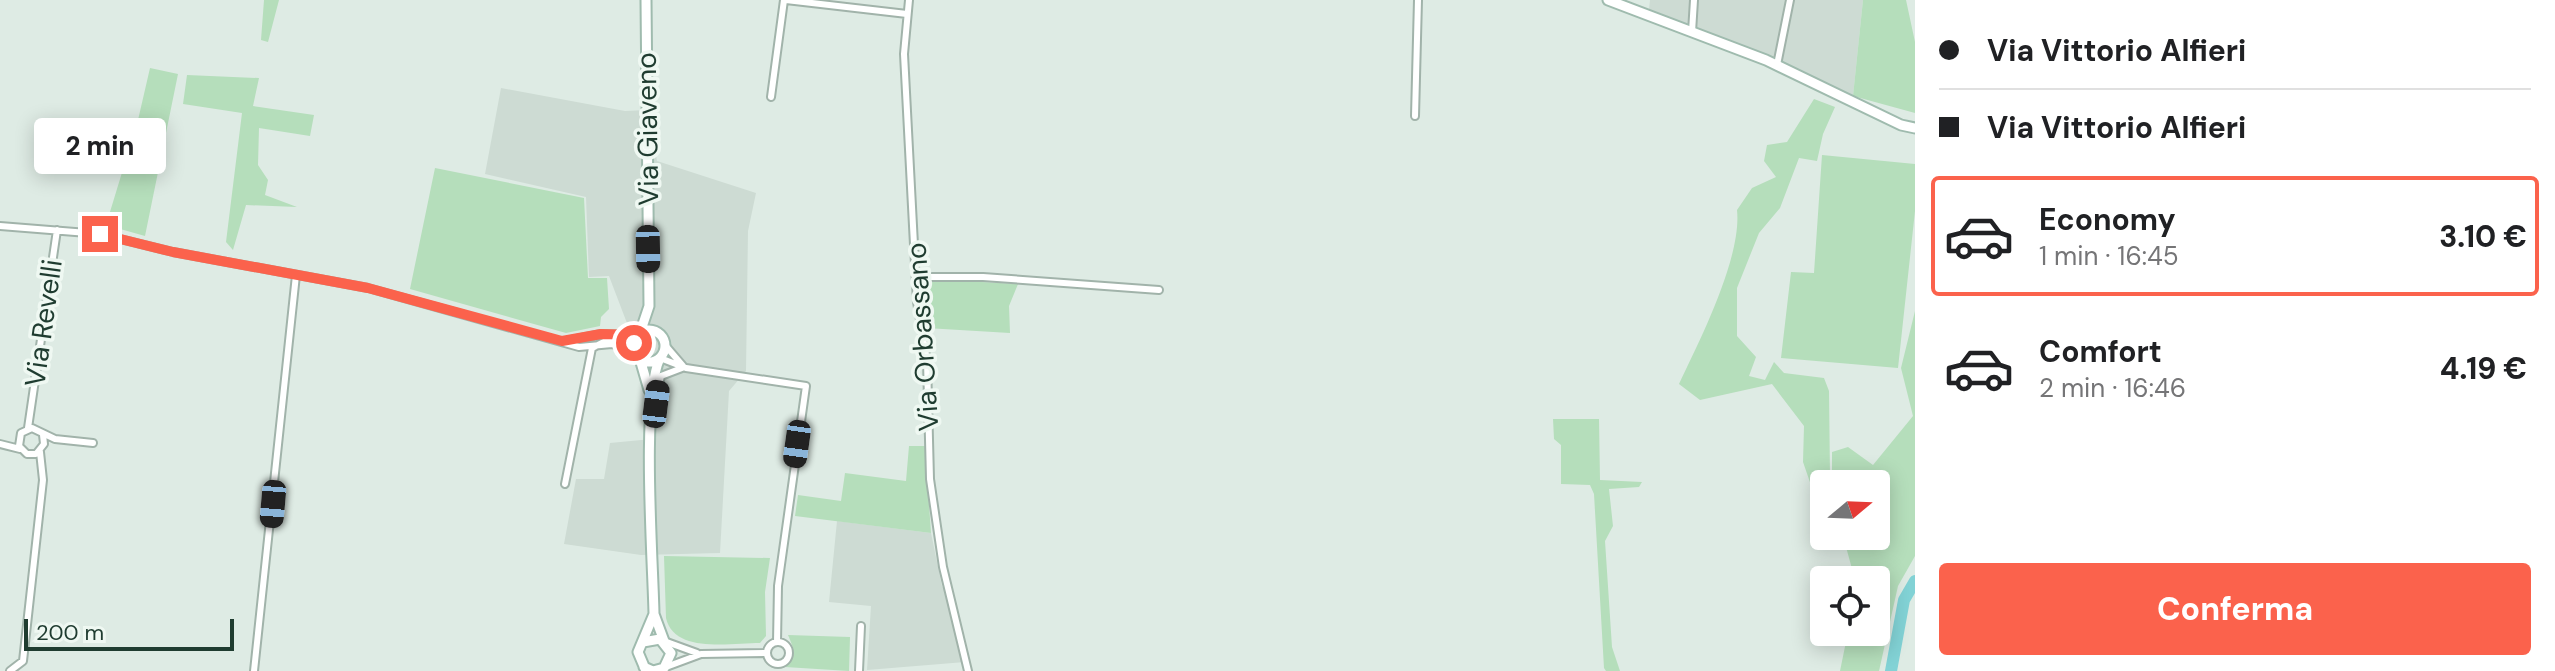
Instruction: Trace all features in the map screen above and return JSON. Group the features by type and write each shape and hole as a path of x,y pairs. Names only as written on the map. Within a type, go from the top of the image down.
{"main road":[{"name":"Via Giaveno","path":"646,0 649,306 665,345 660,358 652,417"},
{"path":"1608,0 1777,65 1901,125 1915,128"},
{"name":"Via Giaveno","path":"649,306 638,334 637,355 647,373 652,417 654,614 671,653 665,669 655,671 642,668 638,652 654,614"},
{"path":"638,334 648,330 660,334"},
{"path":"637,355 649,362 660,358"},
{"path":"643,642 651,638 664,641"}],"street":[{"path":"771,97 785,0 907,14"},
{"name":"Via Orbassano","path":"909,0 904,54 916,277 927,361 930,479 943,567 968,671"},
{"path":"1415,116 1418,0"},
{"path":"1692,32 1694,0"},
{"path":"1777,65 1790,0"},
{"path":"0,226 100,234 368,288 592,348 612,344 637,355"},
{"name":"Via Revelli","path":"31,428 30,417 57,230"},
{"path":"254,671 296,275"},
{"path":"916,277 983,277 1159,290"},
{"path":"562,341 601,334 614,337"},
{"path":"592,348 614,337 638,334"},
{"path":"665,345 686,368"},
{"path":"565,484 592,348"},
{"path":"660,358 686,368 806,386 778,586 777,642"},
{"name":"Via Giaveno","path":"652,417 661,376 686,368"},
{"name":"Via Revelli","path":"31,428 55,439 93,443"},
{"name":"Via Revelli","path":"19,437 31,428"},
{"path":"0,670 18,668 23,661 43,465 40,452 44,444 43,435"},
{"path":"0,443 19,437 20,449"},
{"path":"44,444 55,439"},
{"path":"0,443 32,455 43,465"},
{"path":"32,455 40,452"},
{"path":"859,671 861,626"},
{"path":"664,641 701,654 767,653"},
{"path":"777,642 785,645 788,653 778,667 767,653 769,646 777,642"},
{"path":"665,669 701,654"}],"shaded area":[{"path":"1650,0 1863,0 1853,96 1649,10"},
{"path":"501,88 625,111 647,110 657,161 756,193 748,231 746,371 729,391 720,553 641,555 564,544 576,479 604,479 610,443 652,439 646,373 609,276 589,277 586,197 485,174"},
{"path":"837,521 931,533 942,586 951,600 965,662 867,670 871,606 829,602"}],"green space":[{"path":"264,0 279,0 268,42 261,40"},
{"path":"1863,0 1906,0 1915,42 1915,113 1853,96"},
{"path":"150,68 178,74 145,236 106,225 138,120"},
{"path":"187,75 259,78 253,106 314,115 310,136 259,128 258,165 268,180 265,195 297,207 246,205 233,250 226,242 242,113 183,104"},
{"path":"1814,99 1835,107 1823,134 1817,161 1799,158 1780,208 1759,233 1737,288 1737,336 1756,357 1749,376 1765,380 1774,362 1784,373 1824,378 1829,391 1830,470 1810,470 1810,482 1803,462 1804,426 1772,384 1700,400 1679,384 1726,274 1737,229 1737,210 1752,188 1776,177 1764,161 1767,145 1787,142"},
{"path":"1822,155 1915,164 1915,211 1898,368 1781,358 1791,272 1814,273"},
{"path":"435,168 584,198 588,278 607,278 609,309 601,317 600,326 566,333 410,289"},
{"path":"928,279 1018,284 1009,306 1010,333 926,328 921,285"},
{"path":"1915,311 1915,556 1898,586 1890,622 1890,566 1851,566 1847,550 1890,550 1890,470 1832,470 1832,452 1848,447 1873,465 1913,416 1901,368"},
{"path":"1553,419 1599,419 1600,480 1642,482 1639,487 1609,489 1613,526 1605,541 1612,647 1620,671 1606,671 1604,668 1594,494 1590,485 1561,484 1561,445 1554,439"},
{"path":"909,446 925,446 931,533 795,516 798,495 841,501 845,473 906,481"},
{"path":"664,556 770,558 765,592 766,636 760,643 720,645 692,642 680,637 671,629 666,618"},
{"path":"788,635 850,637 849,671 785,667 793,652"},
{"path":"1845,646 1885,646 1879,671 1840,671"}],"waterway":[{"path":"1891,671 1904,600 1915,581"}],"route":[{"path":"100,234 173,252 368,288 562,341 601,334 614,337 637,335 634,343"}]}
